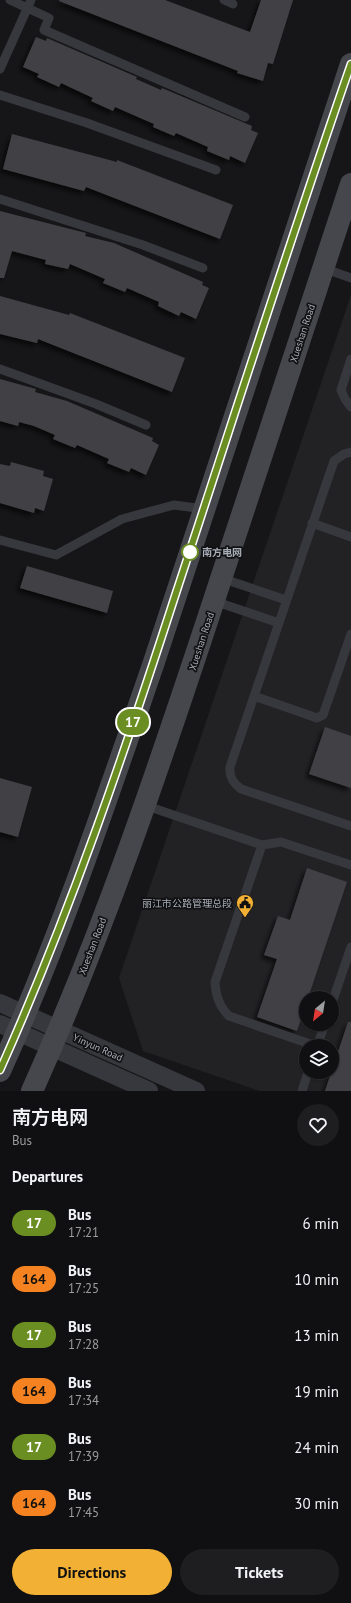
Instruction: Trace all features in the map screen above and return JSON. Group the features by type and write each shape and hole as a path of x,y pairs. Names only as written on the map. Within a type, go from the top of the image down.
{"main road":[{"path":"0,1070 14,1023 62,918 112,784 153,665 351,64"},
{"name":"Xueshan Road","path":"32,1091 98,932 144,805 214,601 351,184"}],"street":[{"name":"Yinyun Road","path":"0,1003 14,1023 196,1091"},
{"name":"Yinyun Road","path":"55,1038 149,1091"}],"lane":[{"path":"10,0 29,4 49,18 44,30 245,117"},
{"path":"224,0 233,4"},
{"path":"0,70 29,4"},
{"path":"0,95 88,123 216,170"},
{"path":"0,199 106,232 202,268"},
{"path":"323,268 351,278"},
{"path":"351,359 341,390 344,399 351,407"},
{"path":"0,369 96,404 146,425"},
{"path":"351,452 344,454 334,461 230,767 231,779 241,789 351,826"},
{"path":"0,540 56,555 122,519 174,505 204,509"},
{"path":"312,523 351,536"},
{"path":"221,578 286,600"},
{"path":"214,601 279,623"},
{"path":"254,696 317,718 323,715 351,634"},
{"path":"144,805 262,846 281,842 351,866"},
{"path":"262,846 215,982 216,992 220,1005 229,1016 299,1040"},
{"path":"336,991 351,947"},
{"path":"302,1091 306,1079"}],"shaded area":[{"path":"351,295 351,1091 260,1091 143,1051 119,978"}],"building":[{"path":"59,0 165,0 250,32 261,0 293,0 273,64 268,63 263,81 237,73 238,71"},
{"path":"36,37 46,41 47,38 137,77 136,79 161,90 162,88 252,126 251,130 258,133 245,163 230,156 229,160 207,151 208,147 176,133 174,136 153,127 154,124 115,107 113,111 91,101 93,98 61,83 59,87 37,77 39,74 23,67"},
{"path":"12,134 117,162 117,160 233,205 220,239 86,187 84,191 3,169"},
{"path":"0,211 86,233 85,236 114,243 203,282 202,285 209,288 196,319 181,312 179,316 158,306 159,302 127,288 125,292 103,283 105,279 70,264 68,269 45,264 46,260 12,251 4,278 0,278"},
{"path":"0,296 69,315 70,313 185,358 172,392 38,339 37,343 0,334"},
{"path":"0,379 36,389 35,392 67,401 153,438 152,441 159,445 146,475 131,468 129,472 107,463 109,459 77,445 75,448 53,439 55,435 34,426 19,422 18,426 0,421"},
{"path":"11,462 44,471 43,476 53,479 44,511 35,508 34,513 0,503 0,464 10,466"},
{"path":"27,566 113,591 107,613 20,588"},
{"path":"325,727 351,736 351,788 309,774"},
{"path":"0,778 32,787 18,837 0,832"},
{"path":"307,868 347,882 310,991 299,991 299,1025 297,1031 257,1017 277,959 264,955 278,916 290,920"},
{"path":"348,1022 351,1022 351,1091 325,1091 329,1079 339,1079 339,1049"}],"bus line":[{"name":"17","path":"0,1070 33,993 62,918 96,828 153,665 351,64"}],"place":[{"name":"南方电网","path":"190,552"},
{"name":"丽江市公路管理总段","path":"245,918"}]}
